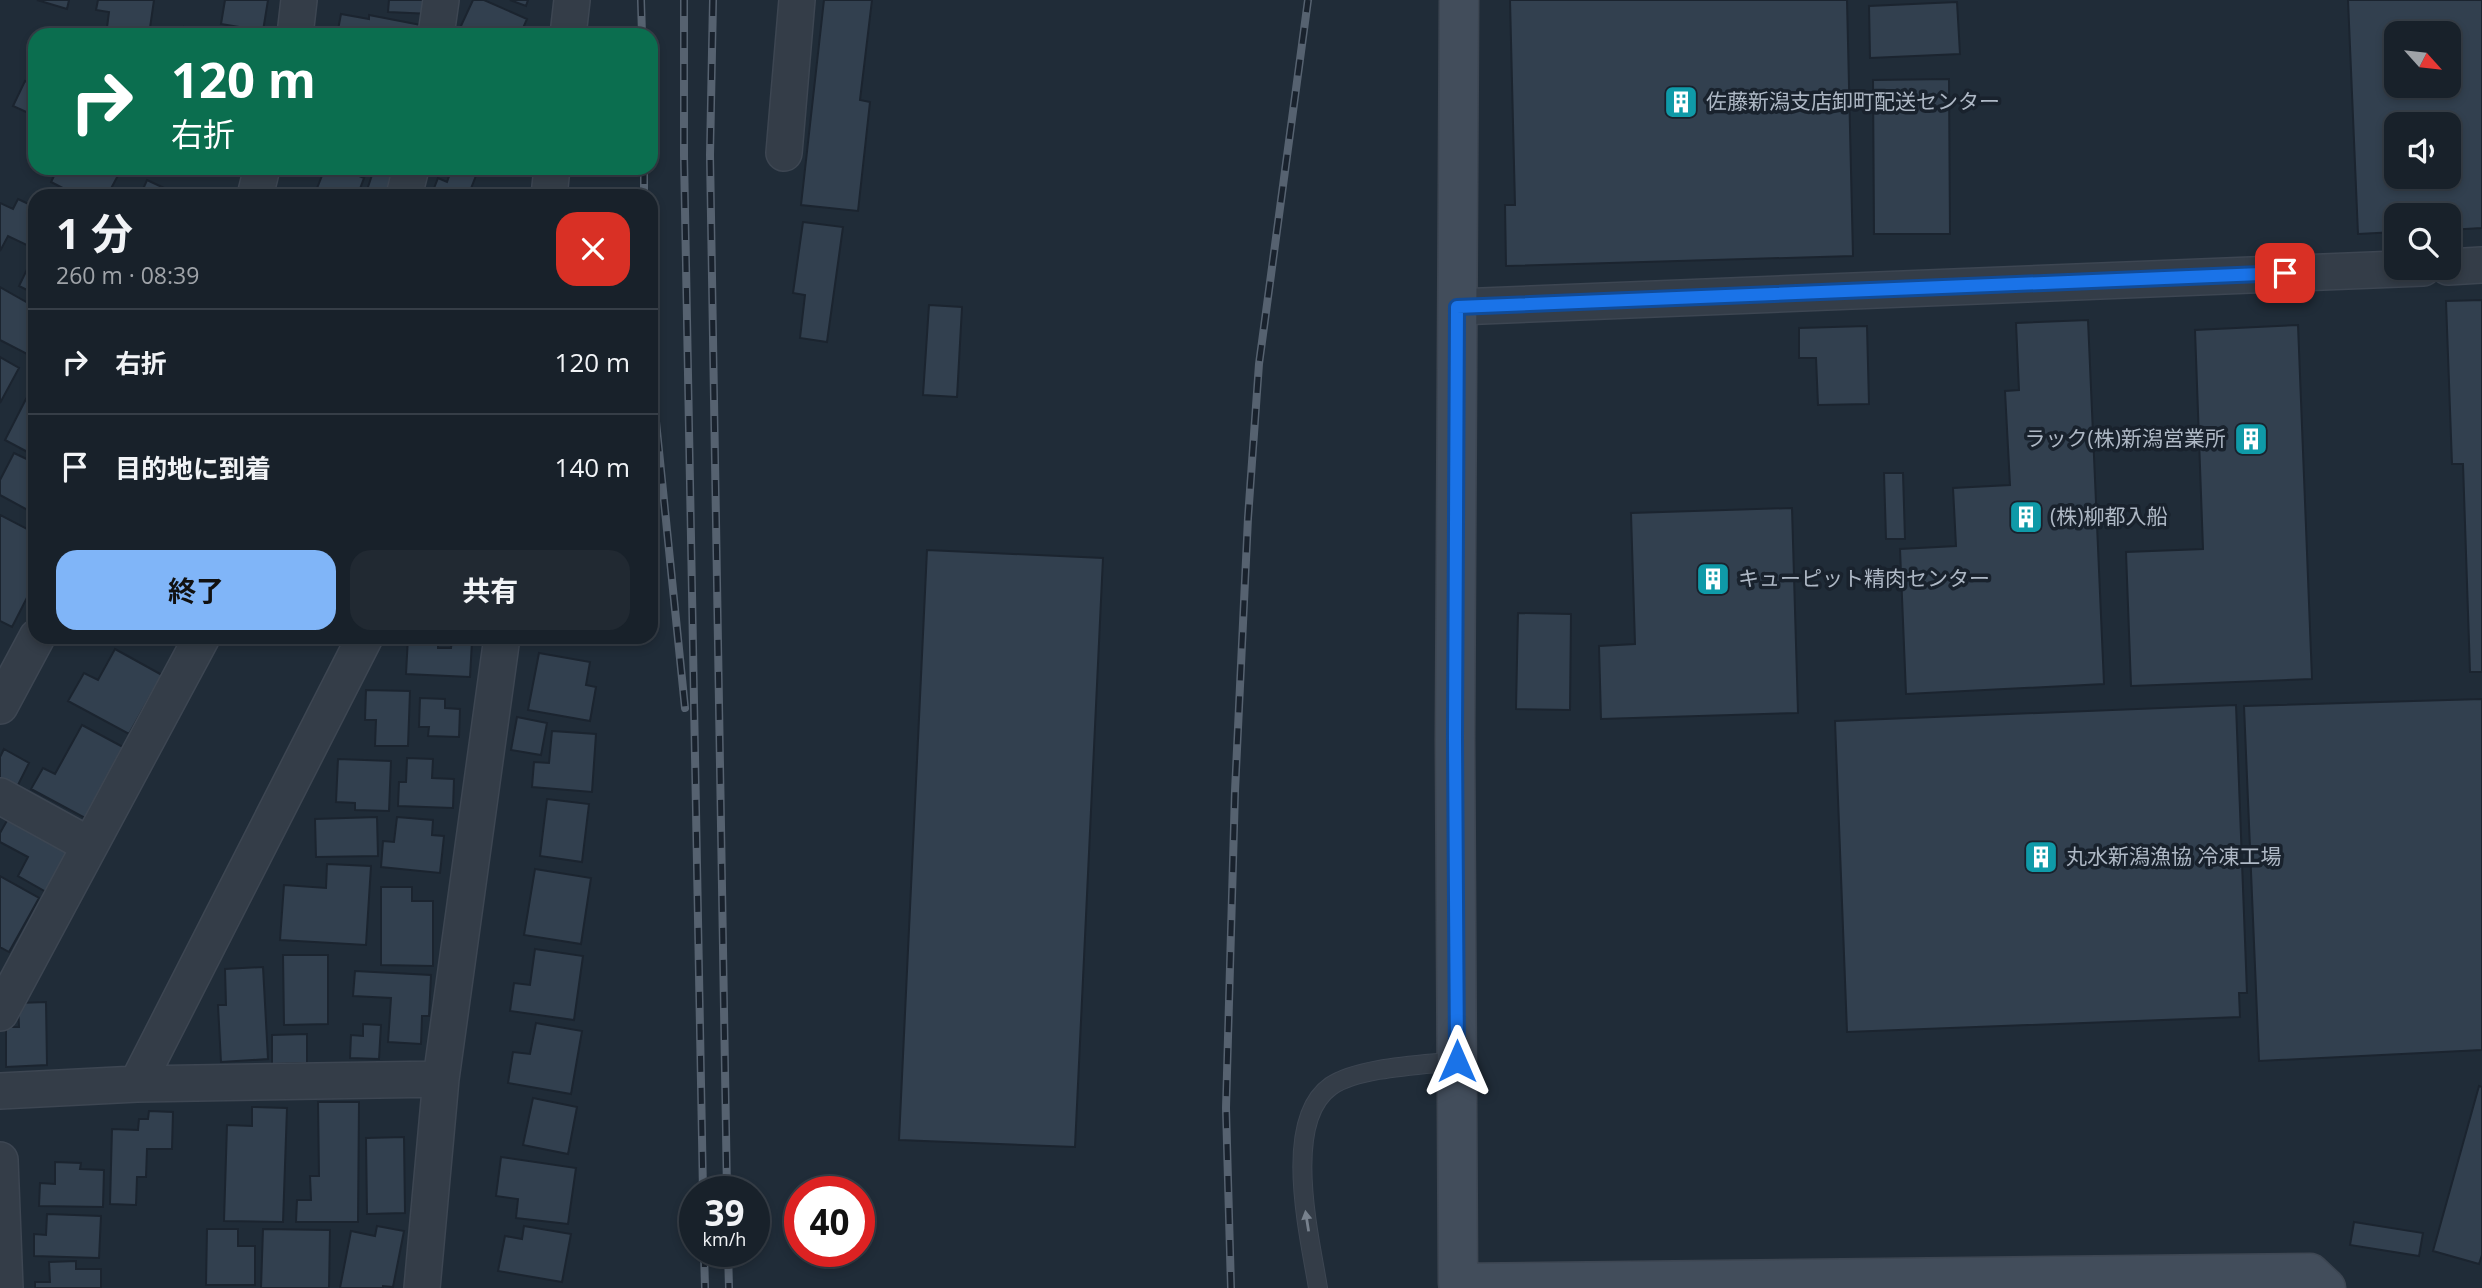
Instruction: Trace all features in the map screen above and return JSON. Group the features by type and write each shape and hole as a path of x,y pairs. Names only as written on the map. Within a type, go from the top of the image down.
{"street":[{"path":"296,28 299,0"},
{"path":"437,28 441,0"},
{"path":"569,28 572,0"},
{"path":"784,153 797,0"},
{"path":"1459,0 1455,738 1458,1285 2310,1273 2326,1288"},
{"path":"2461,266 2482,265"},
{"path":"1457,307 2384,270"},
{"path":"0,706 33,644"},
{"path":"0,1013 198,644"},
{"path":"137,1084 361,644"},
{"path":"422,1288 441,1079 501,644"},
{"path":"0,796 89,845"},
{"path":"0,1091 137,1084 441,1079"},
{"path":"0,1160 5,1288"}],"lane":[{"path":"1318,1288 1304,1202 1304,1137 1313,1107 1330,1087 1360,1073 1457,1061"}],"building":[{"path":"37,0 69,0 67,9"},
{"path":"98,0 154,0 150,28 107,28 109,12 96,10"},
{"path":"225,0 268,0 263,28 221,24"},
{"path":"389,0 432,0 432,14 388,12"},
{"path":"473,0 484,0 527,19 523,28 460,28"},
{"path":"510,0 528,0 526,6"},
{"path":"824,0 872,0 860,100 870,102 858,211 801,205"},
{"name":"佐藤新潟支店卸町配送センター","path":"1510,0 1847,0 1853,256 1506,266 1505,205 1515,205"},
{"path":"2348,0 2482,0 2482,228 2461,229 2461,203 2384,203 2384,233 2358,234"},
{"path":"1957,2 1960,54 1870,58 1869,6"},
{"path":"341,14 369,19 369,15 426,26 426,28 338,28"},
{"path":"1949,79 1950,234 1874,234 1873,80"},
{"path":"25,81 28,82 28,113 13,106"},
{"path":"54,175 118,175 111,189 64,189 51,182"},
{"path":"322,175 356,175 364,178 360,189 317,189"},
{"path":"372,175 397,176 392,189 367,189"},
{"path":"450,175 476,175 471,189 434,189 438,178 447,182"},
{"path":"147,180 166,189 143,189"},
{"path":"18,199 28,204 28,246 8,236 0,251 0,203 13,209"},
{"path":"803,222 843,227 827,342 800,338 805,295 793,293"},
{"path":"28,267 28,290 19,286"},
{"path":"0,287 28,303 28,352 27,354 0,340"},
{"path":"2482,300 2482,672 2470,672 2463,464 2452,464 2446,301"},
{"path":"929,305 962,307 957,397 923,395"},
{"name":"(株)柳都入船","path":"2088,320 2104,684 1906,694 1900,549 1956,546 1953,488 2010,485 2005,391 2019,390 2016,323"},
{"name":"ラック(株)新潟営業所","path":"2298,325 2312,679 2131,686 2126,552 2203,549 2195,330"},
{"path":"1867,326 1869,404 1818,405 1816,358 1799,358 1799,328"},
{"path":"0,357 19,368 0,403"},
{"path":"26,399 28,452 5,440"},
{"path":"14,453 28,460 28,510 0,495 0,480"},
{"path":"1884,473 1903,473 1905,539 1886,539"},
{"name":"キューピット精肉センター","path":"1792,508 1798,713 1601,719 1599,646 1635,644 1631,513"},
{"path":"0,515 28,529 28,596 12,627 0,621"},
{"path":"927,550 1103,558 1075,1147 899,1140"},
{"path":"1518,613 1571,614 1570,710 1516,709"},
{"path":"408,644 438,644 438,648 451,648 452,644 472,644 470,677 406,674"},
{"path":"115,649 162,675 129,734 68,701 84,673 98,680"},
{"path":"539,653 590,662 586,685 596,687 590,721 528,710"},
{"path":"366,690 410,691 408,746 375,746 376,720 365,720"},
{"path":"420,698 445,699 445,708 460,709 459,737 428,736 429,727 419,727"},
{"path":"2482,699 2482,1050 2259,1061 2244,706"},
{"name":"丸水新潟漁協 冷凍工場","path":"2236,705 2247,993 2239,993 2240,1017 1847,1032 1835,721"},
{"path":"517,717 547,723 541,755 511,750"},
{"path":"82,725 123,747 85,818 31,789 43,768 55,774"},
{"path":"552,731 596,734 592,792 532,787 534,762 549,763"},
{"path":"4,749 29,763 15,791 0,783 0,757"},
{"path":"407,758 433,759 432,778 454,779 453,808 398,806 399,782 406,782"},
{"path":"338,759 391,761 389,811 355,810 355,803 336,802"},
{"path":"547,799 589,804 582,862 540,856"},
{"path":"9,817 71,850 48,893 18,876 28,857 0,842 0,833"},
{"path":"377,817 378,856 316,857 315,819"},
{"path":"397,817 433,820 432,835 444,836 440,873 381,867 383,841 394,842"},
{"path":"327,864 371,866 366,945 280,940 284,885 326,888"},
{"path":"535,869 591,878 581,944 524,935"},
{"path":"0,876 39,898 9,952 0,947"},
{"path":"381,887 412,887 412,901 433,901 433,966 381,965"},
{"path":"535,949 583,956 574,1020 510,1011 514,983 530,985"},
{"path":"283,955 328,955 328,1024 284,1025"},
{"path":"263,967 268,1059 221,1062 218,1005 226,1005 225,969"},
{"path":"355,971 431,975 429,1016 422,1016 421,1044 388,1042 391,998 353,996"},
{"path":"46,1002 47,1065 6,1067 6,1027 19,1027 18,1003"},
{"path":"536,1023 582,1031 571,1094 508,1083 513,1052 530,1054"},
{"path":"363,1024 381,1025 379,1059 350,1058 351,1035 363,1036"},
{"path":"307,1034 307,1063 272,1064 272,1035"},
{"path":"2479,1086 2482,1087 2482,1255 2479,1264 2433,1251"},
{"path":"533,1098 577,1107 568,1154 523,1145"},
{"path":"318,1102 359,1102 358,1222 296,1222 297,1200 311,1200 310,1176 319,1176"},
{"path":"252,1107 287,1108 283,1222 224,1221 227,1125 252,1126"},
{"path":"149,1111 173,1112 172,1149 147,1149 146,1177 137,1177 136,1205 110,1204 112,1129 138,1130 139,1119 148,1119"},
{"path":"404,1137 405,1213 367,1214 366,1138"},
{"path":"501,1157 576,1168 568,1224 516,1218 518,1199 496,1196"},
{"path":"55,1162 81,1163 80,1169 104,1170 103,1207 39,1206 40,1183 55,1184"},
{"path":"47,1214 101,1216 99,1258 34,1256 34,1234 46,1235"},
{"path":"2354,1222 2423,1233 2419,1256 2350,1245"},
{"path":"377,1226 404,1231 393,1287 340,1288 351,1231 375,1236"},
{"path":"524,1226 571,1234 562,1282 498,1271 505,1236 522,1239"},
{"path":"207,1229 238,1229 238,1246 255,1246 255,1285 206,1285"},
{"path":"263,1229 330,1230 329,1288 261,1288"},
{"path":"76,1261 76,1269 101,1269 101,1288 35,1288 35,1282 50,1282 49,1262"}],"railway":[{"path":"641,0 642,28"},
{"path":"684,0 684,156 703,1176"},
{"path":"713,0 710,155 727,1176"},
{"path":"1231,1288 1226,1108 1235,791 1248,518 1259,364 1308,0"},
{"path":"644,175 644,189"},
{"path":"658,441 685,708"},
{"path":"704,1267 705,1288"},
{"path":"728,1267 729,1288"}],"place":[{"name":"佐藤新潟支店卸町配送センター","path":"1681,102"},
{"name":"ラック(株)新潟営業所","path":"2251,439"},
{"name":"(株)柳都入船","path":"2026,517"},
{"name":"キューピット精肉センター","path":"1713,579"},
{"name":"丸水新潟漁協 冷凍工場","path":"2041,857"}],"route":[{"path":"1457,1061 1457,307 2285,273"}]}
